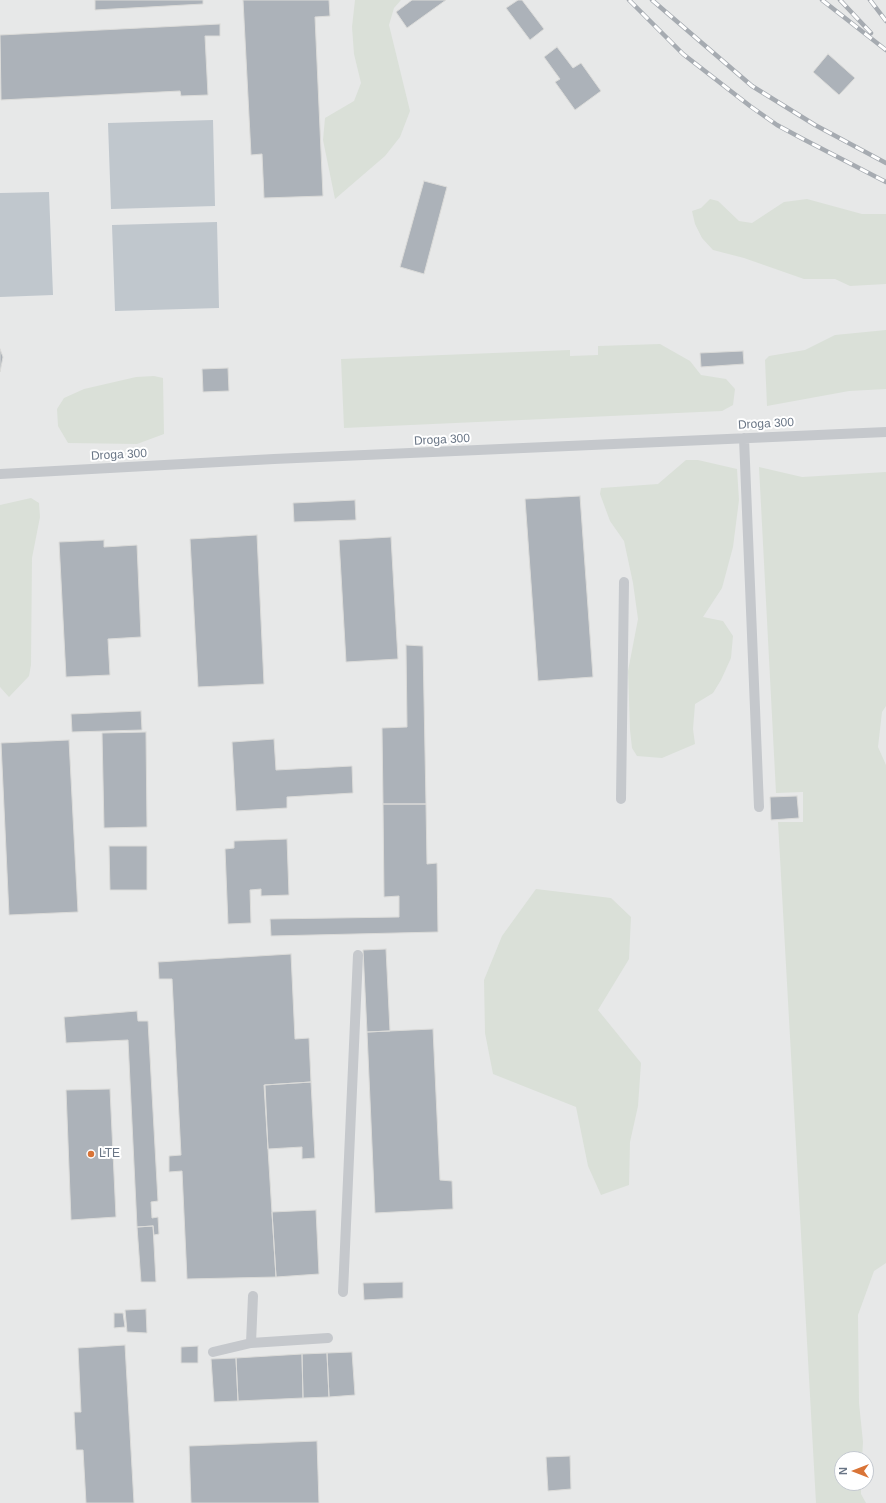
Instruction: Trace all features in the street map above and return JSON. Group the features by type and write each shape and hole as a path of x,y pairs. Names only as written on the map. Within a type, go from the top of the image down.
{"lane":[{"name":"Droga 300","path":"0,474 274,459 886,432"},
{"path":"744,438 759,807"},
{"path":"621,799 624,582"},
{"path":"343,1292 358,955"},
{"path":"251,1343 253,1296"},
{"path":"213,1352 251,1343 328,1338"}],"shaded area":[{"path":"0,0 886,0 886,1503 0,1503"},
{"path":"355,0 401,0 394,8 389,25 410,111 400,137 385,156 335,199 323,140 325,118 354,101 361,83 354,54 352,27"},
{"path":"213,120 215,206 111,209 108,123"},
{"path":"49,192 53,295 0,297 0,193"},
{"path":"710,199 718,201 739,221 752,223 784,202 807,199 862,214 886,214 886,284 850,286 835,279 804,279 744,258 713,250 702,238 695,224 692,211 701,208"},
{"path":"217,222 219,308 115,311 112,225"},
{"path":"886,330 886,389 849,391 767,406 765,360 769,356 805,350 835,335"},
{"path":"660,344 690,361 701,375 726,379 735,389 733,405 722,411 344,428 341,359 570,350 570,356 598,355 598,346"},
{"path":"154,376 163,378 164,434 137,444 68,443 58,426 57,409 64,398 84,389 136,377"},
{"path":"686,460 698,460 737,469 739,500 733,547 722,588 703,617 723,621 733,636 731,658 713,693 695,704 693,729 695,744 662,758 637,756 632,748 630,730 628,671 638,619 633,583 624,541 610,521 600,494 601,488 658,484"},
{"path":"759,467 802,477 886,472 886,706 882,712 878,747 886,765 886,1263 874,1271 858,1315 859,1403 862,1451 834,1451 834,1491 861,1491 866,1503 816,1503 778,822 803,822 803,792 776,793"},
{"path":"31,498 39,503 40,517 32,558 31,665 29,676 9,697 0,687 0,505"},
{"path":"536,889 611,898 631,917 629,959 598,1010 641,1063 638,1106 630,1142 629,1185 601,1195 588,1166 576,1107 493,1074 485,1033 484,980 502,936"}],"building":[{"path":"95,0 203,0 203,4 95,10"},
{"path":"243,0 329,0 330,16 315,17 323,196 264,198 262,154 251,155"},
{"path":"412,0 446,0 407,28 396,12"},
{"path":"518,0 522,0 544,29 530,40 506,8"},
{"path":"220,24 220,36 205,36 208,95 181,96 180,91 1,100 0,35"},
{"path":"557,47 573,68 581,63 601,91 575,110 555,82 560,79 544,57"},
{"path":"828,54 855,78 839,95 813,72"},
{"path":"424,181 447,187 424,274 400,267"},
{"path":"0,349 3,357 0,372"},
{"path":"743,351 744,364 701,367 700,353"},
{"path":"228,368 229,391 203,392 202,369"},
{"path":"580,496 593,677 538,681 525,499"},
{"path":"355,500 356,520 294,522 293,503"},
{"path":"257,535 264,684 198,687 190,539"},
{"path":"391,537 398,659 346,662 339,540"},
{"path":"104,540 104,547 137,545 141,637 108,639 110,675 66,677 59,542"},
{"path":"406,645 423,646 426,804 383,804 382,728 407,727"},
{"path":"141,711 142,730 72,732 71,714"},
{"path":"146,732 147,827 104,828 102,733"},
{"path":"274,739 276,770 352,766 353,793 287,797 287,808 236,811 232,742"},
{"path":"69,740 78,912 9,915 1,743"},
{"path":"797,796 799,818 771,820 770,797"},
{"path":"383,804 426,804 427,864 437,863 438,932 271,936 270,919 399,917 399,896 384,897"},
{"path":"287,839 289,895 261,896 261,889 250,890 251,923 228,924 225,849 234,848 234,841"},
{"path":"109,846 147,846 147,890 110,890"},
{"path":"386,949 390,1031 367,1032 363,950"},
{"path":"291,954 295,1039 309,1038 311,1082 264,1085 276,1277 187,1279 182,1171 169,1172 169,1156 181,1155 172,979 159,979 158,962"},
{"path":"137,1011 138,1021 148,1021 158,1201 151,1202 152,1218 158,1217 159,1234 154,1235 153,1226 137,1227 128,1040 66,1043 64,1017"},
{"path":"433,1029 440,1180 452,1181 453,1209 375,1213 367,1032"},
{"path":"311,1082 315,1158 302,1159 302,1147 268,1149 265,1085"},
{"name":"LTE","path":"110,1089 116,1217 71,1220 66,1090"},
{"path":"316,1210 319,1274 276,1277 272,1212"},
{"path":"153,1226 156,1282 141,1282 137,1227"},
{"path":"403,1282 403,1298 364,1300 363,1283"},
{"path":"146,1309 147,1333 127,1332 125,1310"},
{"path":"114,1313 123,1313 125,1327 114,1328"},
{"path":"125,1345 134,1503 86,1503 83,1450 76,1450 74,1412 81,1412 78,1348"},
{"path":"198,1346 198,1363 181,1363 181,1347"},
{"path":"352,1352 355,1395 329,1397 327,1353"},
{"path":"327,1353 329,1397 303,1398 302,1354"},
{"path":"302,1354 303,1398 238,1401 236,1358"},
{"path":"236,1358 238,1401 214,1402 211,1359"},
{"path":"317,1441 319,1503 191,1503 189,1446"},
{"path":"570,1456 571,1489 548,1491 546,1457"}],"railway":[{"path":"629,0 683,54 750,106 777,125 886,182"},
{"path":"652,0 752,86 815,125 886,163"},
{"path":"822,0 886,50"},
{"path":"840,0 871,33"},
{"path":"870,0 886,21"}],"place":[{"name":"LTE","path":"91,1154"}]}
